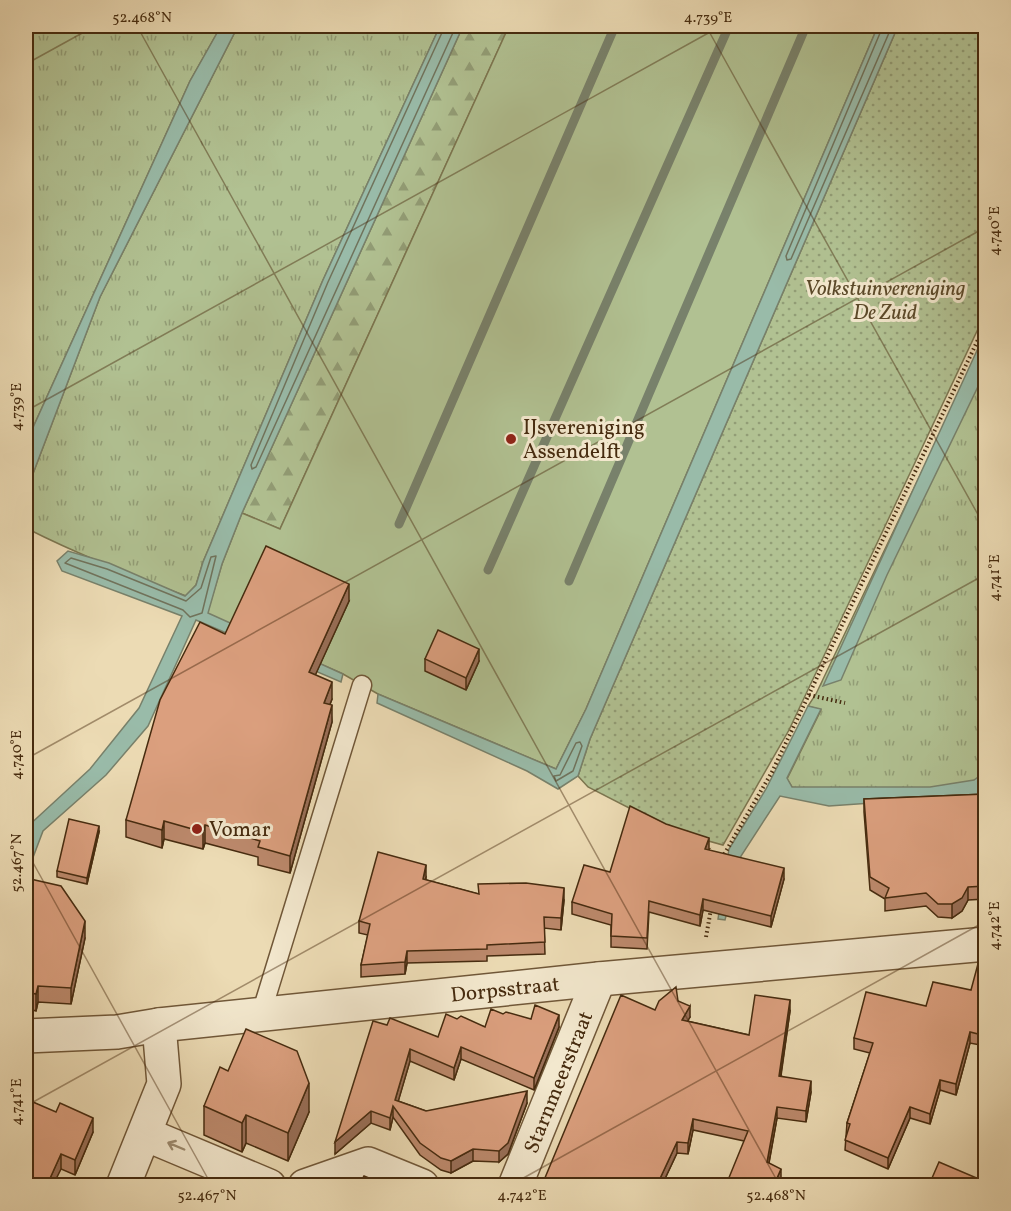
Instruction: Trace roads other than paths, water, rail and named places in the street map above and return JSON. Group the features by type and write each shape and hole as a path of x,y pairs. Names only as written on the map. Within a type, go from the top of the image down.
{"street":[{"name":"Dorpsstraat","path":"26,1036 117,1032 159,1025 599,979 986,944"},
{"name":"Starnmeerstraat","path":"515,1185 599,979"},
{"path":"123,1185 164,1084 159,1025"},
{"path":"145,1134 268,1185"},
{"path":"305,1185 368,1164 422,1185"}],"lane":[{"path":"261,1014 362,685"}],"water":[{"path":"221,26 238,26 100,297 26,492 26,443 190,81"},
{"path":"440,26 463,26 242,513 222,564 208,613 343,674 341,682 196,620 148,726 106,775 43,831 26,876 26,828 90,769 139,708 182,616 62,571 57,561 68,551 109,563 185,596 196,585 203,562 323,280"},
{"path":"878,26 898,26 590,739 578,776 558,789 527,771 377,703 378,694 556,769 586,709"},
{"path":"985,333 985,372 887,575 841,680 823,686"},
{"path":"808,706 821,709 787,778 792,787 930,787 974,780 985,772 985,795 829,806 780,796 741,856 725,920 718,919 729,849 766,789"}],"waterway":[{"path":"399,524 615,26"},
{"path":"488,570 729,26"},
{"path":"569,581 806,26"}],"place":[{"name":"IJsvereniging Assendelft","path":"511,439"},
{"name":"Vomar","path":"197,829"}],"park label":[{"name":"Volkstuinvereniging De Zuid","path":"885,300"}]}
